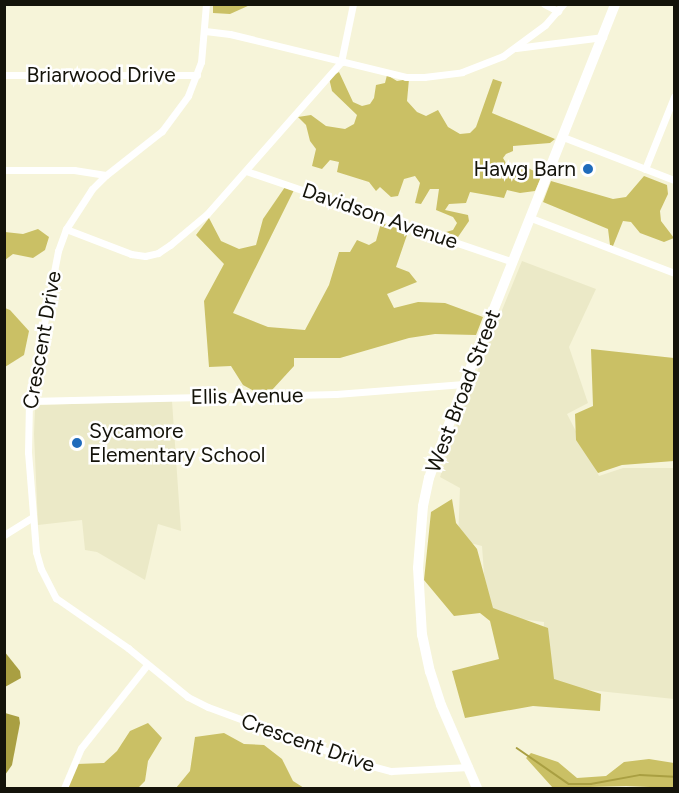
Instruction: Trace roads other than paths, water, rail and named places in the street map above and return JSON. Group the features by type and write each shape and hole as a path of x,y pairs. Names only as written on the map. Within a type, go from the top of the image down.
{"main road":[{"name":"West Broad Street","path":"477,789 441,705 430,672 418,601 419,535 429,478 615,4"}],"street":[{"name":"Crescent Drive","path":"206,4 205,32 197,75 188,96 162,131 106,175 80,204 66,229 58,251 29,401 27,452 40,569 56,598 189,697 208,707 357,762 391,771 413,772 469,767"},
{"path":"66,229 131,254 145,256 158,253 207,214 341,62 353,4"},
{"path":"544,4 560,8"},
{"path":"205,32 230,34 406,77 424,78 485,65 515,48 560,8"},
{"path":"515,48 603,38"},
{"name":"Briarwood Drive","path":"4,75 197,75"},
{"path":"645,169 675,97"},
{"path":"563,137 675,180"},
{"path":"4,170 74,170 106,175"},
{"name":"Davidson Avenue","path":"246,171 513,262"},
{"path":"531,218 675,273"},
{"name":"Ellis Avenue","path":"29,401 336,394 464,384"},
{"path":"4,535 33,517"},
{"path":"64,789 81,748 147,665"}],"waterway":[{"path":"517,748 569,784 591,784 640,775 674,777"}],"place":[{"name":"Hawg Barn","path":"588,169"},
{"name":"Sycamore Elementary School","path":"77,443"}]}
